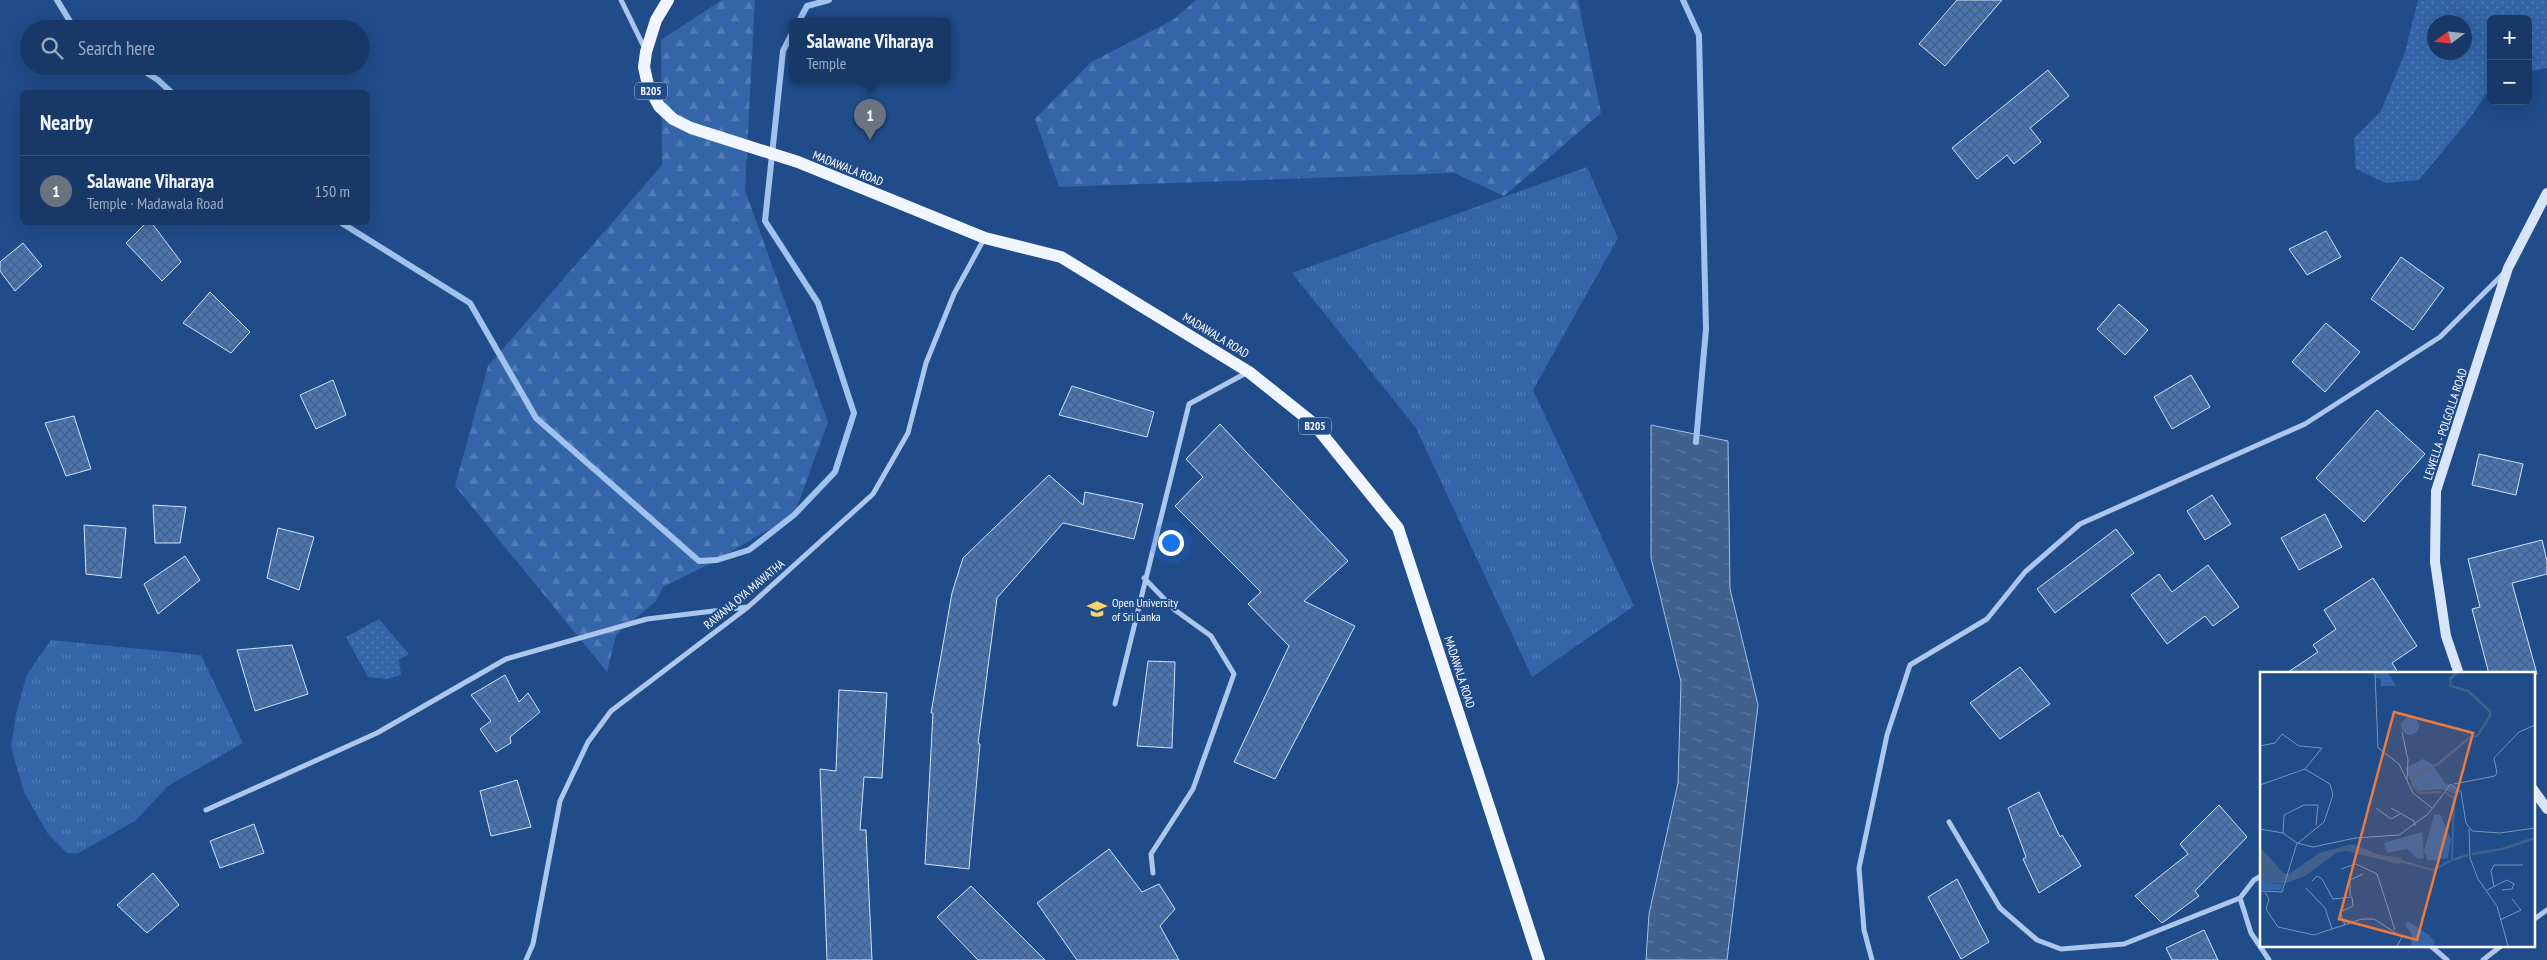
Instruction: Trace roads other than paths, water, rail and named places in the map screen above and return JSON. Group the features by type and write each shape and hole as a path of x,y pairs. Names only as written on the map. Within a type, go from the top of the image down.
{"main road":[{"name":"MADAWALA ROAD","path":"668,0 656,20 646,52 644,67 648,85 659,106 672,119 729,141 798,162 985,238 1061,257 1249,372 1314,424 1398,528 1539,960"}],"street":[{"path":"621,0 646,52"},
{"name":"LEWELLA - POLGOLLA ROAD","path":"2458,672 2446,636 2435,562 2436,491 2508,268 2547,193"},
{"name":"RAWANA OYA MAWATHA","path":"526,960 532,944 560,800 588,742 612,711 748,606 873,494 908,433 926,363 954,294 985,238"},
{"path":"1872,960 1864,930 1859,868 1887,735 1910,665 1988,619 2025,572 2080,524 2305,424 2440,338 2508,268"},
{"path":"1115,704 1144,578 1189,404 1249,372"},
{"path":"1144,578 1175,610 1212,636 1234,674 1193,789 1151,854 1153,873"},
{"path":"206,810 377,733 506,659 647,618 748,606"},
{"path":"2534,791 2547,809"},
{"path":"1949,822 2000,908 2037,940 2061,948 2124,944 2240,898 2254,880 2260,877"},
{"path":"2240,898 2250,933 2260,947"},
{"path":"2534,919 2547,910"},
{"path":"2261,948 2269,960"},
{"path":"2432,948 2436,953 2447,960"},
{"path":"2483,960 2498,948"}],"water":[{"path":"1651,425 1728,441 1730,589 1758,705 1727,960 1646,960 1649,914 1678,783 1681,682 1651,558"}],"waterway":[{"path":"57,0 69,20"},
{"path":"801,18 807,6 829,0"},
{"path":"1683,0 1699,35 1706,329 1696,442"},
{"path":"345,225 470,303 536,418 699,561 717,560 749,550 794,515 835,472 854,413 818,303 765,221 783,51 789,39"},
{"path":"150,75 169,90"}],"place":[{"name":"Salawane Viharaya","path":"870,140"},
{"name":"Open University of Sri Lanka","path":"1097,609"}]}
